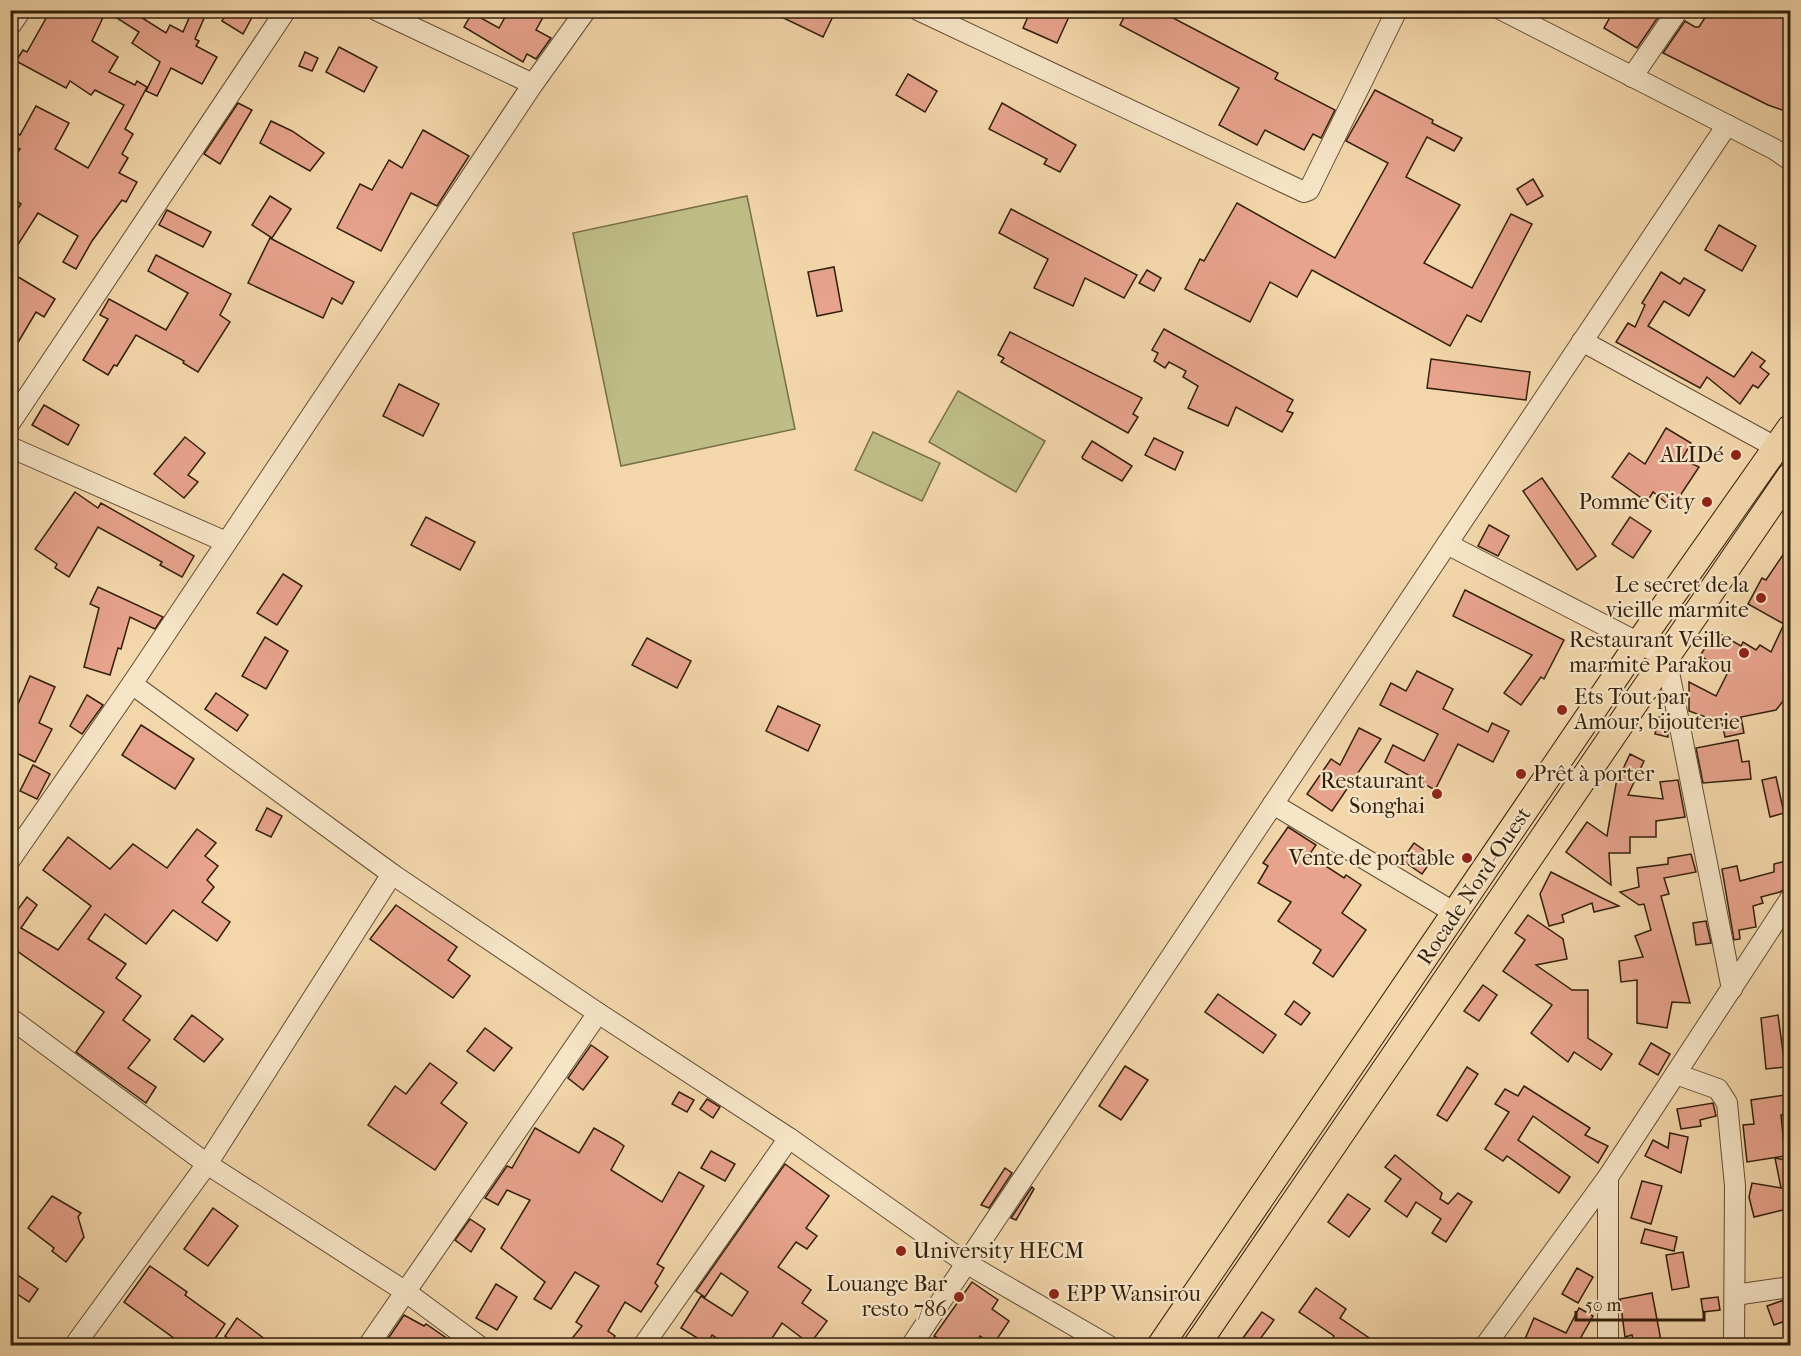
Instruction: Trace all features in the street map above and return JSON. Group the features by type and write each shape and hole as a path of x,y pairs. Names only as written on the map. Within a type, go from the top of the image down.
{"main road":[{"name":"Rocade Nord-Ouest","path":"1160,1346 1638,644 1784,438"},
{"name":"Rocade Nord-Ouest","path":"1196,1346 1791,476"}],"street":[{"path":"10,26 21,10"},
{"path":"10,423 286,10"},
{"path":"376,10 533,84"},
{"path":"10,860 132,684 533,84 586,10"},
{"path":"918,10 1304,192 1310,190 1397,10"},
{"path":"1502,10 1782,152 1791,160"},
{"path":"1632,77 1678,10"},
{"path":"911,1346 1727,125"},
{"path":"1582,340 1784,438"},
{"path":"10,447 226,543"},
{"path":"1447,544 1666,657 1732,989"},
{"path":"132,684 392,874 597,1014 789,1138 966,1263 1109,1346"},
{"path":"1273,804 1455,913"},
{"path":"75,1346 207,1164 392,874"},
{"path":"1485,1346 1608,1177 1791,899"},
{"path":"368,1346 597,1014"},
{"path":"10,1018 207,1164 406,1292 479,1346"},
{"path":"1676,1074 1718,1089 1727,1103 1735,1186 1734,1346"},
{"path":"643,1346 789,1138"},
{"path":"1608,1177 1608,1346"},
{"path":"1735,1295 1791,1287"}],"shaded area":[{"path":"747,196 795,429 621,466 573,233"},
{"path":"958,391 1045,441 1016,492 929,442"},
{"path":"873,432 940,463 922,501 855,470"}],"building":[{"path":"58,10 142,10 139,16 166,33 170,25 183,32 192,11 205,16 195,39 199,41 196,46 217,57 202,84 171,68 157,96 146,91 160,62 132,43 139,32 106,11 92,41 118,57 109,72 135,85 137,81 147,87 125,129 133,134 122,154 128,158 119,173 137,182 126,202 122,200 92,241 76,269 63,262 78,236 38,213 10,257 10,220 21,204 10,197 10,163 20,149 10,144 10,130 20,135 36,106 69,123 55,149 88,168 124,105 95,90 91,95 70,81 66,88 16,61 23,50 27,52 49,13 55,16"},
{"path":"228,10 256,10 243,34 222,21"},
{"path":"509,10 547,10 536,30 551,38 536,59 527,54 523,62 464,27 472,13 499,28"},
{"path":"767,10 836,10 823,37"},
{"path":"1031,10 1072,10 1057,43 1023,28"},
{"path":"1128,10 1158,10 1278,73 1275,79 1335,110 1321,138 1313,134 1304,150 1265,130 1257,145 1219,125 1239,88 1120,25"},
{"path":"1614,10 1663,10 1637,48 1604,28"},
{"path":"1710,10 1791,10 1791,33 1786,46 1791,47 1791,113 1768,105 1663,53 1685,21 1699,27"},
{"path":"339,47 377,67 364,92 326,72"},
{"path":"305,52 318,58 312,71 299,66"},
{"path":"908,74 937,91 925,112 896,95"},
{"path":"1375,90 1462,138 1454,151 1427,137 1406,177 1460,205 1424,263 1472,288 1511,214 1532,224 1481,322 1467,315 1450,346 1312,270 1297,297 1270,282 1250,322 1185,289 1200,259 1204,261 1237,203 1335,258 1388,163 1346,141"},
{"path":"238,103 252,110 220,164 204,154"},
{"path":"1002,103 1076,145 1060,172 1044,164 1047,159 989,129"},
{"path":"271,121 292,131 324,153 310,171 260,143"},
{"path":"423,130 469,156 437,206 411,193 381,251 337,228 360,184 372,190 389,160 402,168"},
{"path":"1533,179 1543,196 1527,205 1517,189"},
{"path":"270,196 291,209 272,238 252,225"},
{"path":"1011,209 1137,275 1124,298 1085,278 1073,306 1034,288 1048,259 999,233"},
{"path":"167,210 211,232 203,247 159,225"},
{"path":"1719,225 1756,246 1742,271 1705,250"},
{"path":"270,238 354,282 342,304 332,298 323,318 248,283"},
{"path":"156,255 231,294 220,315 230,322 198,372 183,363 184,361 136,335 117,366 114,365 108,375 83,360 108,319 100,315 109,299 166,330 188,293 148,271"},
{"path":"834,267 842,311 817,316 808,272"},
{"path":"1147,270 1161,278 1154,291 1139,283"},
{"path":"10,272 55,299 44,317 36,312 10,356"},
{"path":"1661,272 1680,284 1684,278 1705,290 1689,316 1664,301 1648,326 1734,377 1752,352 1765,361 1760,367 1769,374 1758,388 1753,385 1740,404 1707,377 1700,388 1616,342 1628,323 1635,327 1645,305 1642,303"},
{"path":"1164,329 1293,400 1287,411 1293,413 1282,432 1236,407 1228,426 1188,408 1198,386 1183,377 1186,371 1169,362 1165,368 1154,361 1158,353 1152,350"},
{"path":"1010,332 1142,398 1133,414 1138,417 1128,433 1001,362 1004,358 998,355"},
{"path":"1431,359 1530,372 1526,400 1427,388"},
{"path":"399,384 439,404 423,436 383,416"},
{"path":"44,405 79,425 68,445 32,425"},
{"path":"1666,428 1691,443 1682,459 1699,467 1672,508 1653,492 1647,502 1612,477 1629,453 1645,464"},
{"path":"185,437 205,453 188,475 198,482 184,498 154,474"},
{"path":"1154,438 1183,452 1175,470 1145,455"},
{"path":"1092,441 1132,466 1122,481 1083,459"},
{"path":"1542,478 1596,556 1577,570 1523,491"},
{"path":"75,492 98,508 101,503 194,556 182,577 160,565 162,562 98,527 69,577 55,568 57,564 35,549"},
{"path":"426,517 475,542 460,570 411,545"},
{"path":"1630,517 1651,531 1633,558 1612,544"},
{"path":"1489,525 1509,536 1498,556 1478,546"},
{"path":"1791,543 1791,691 1776,710 1741,717 1744,733 1725,737 1722,723 1689,711 1689,682 1716,696 1728,672 1700,656 1715,631 1741,646 1743,642 1756,650 1760,645 1771,652 1784,624 1748,604 1762,578 1766,580"},
{"path":"283,574 302,586 277,625 257,613"},
{"path":"98,587 163,617 155,629 130,617 121,649 118,648 110,675 84,667 99,608 90,604"},
{"path":"1465,590 1564,640 1544,679 1541,677 1521,705 1504,693 1532,655 1453,616"},
{"path":"265,637 288,651 266,689 242,676"},
{"path":"647,638 691,661 677,688 632,665"},
{"path":"1417,671 1453,689 1443,709 1488,732 1492,723 1509,731 1493,762 1458,744 1435,790 1385,762 1393,745 1424,761 1438,734 1380,705 1391,683 1406,691"},
{"path":"30,676 55,687 39,723 52,729 35,762 10,750 10,709 15,711"},
{"path":"216,693 248,715 237,731 205,709"},
{"path":"87,695 103,705 82,734 70,726"},
{"path":"778,706 820,725 808,751 766,731"},
{"path":"1659,717 1666,718 1668,737 1655,734"},
{"path":"141,725 194,759 175,789 122,755"},
{"path":"1359,728 1381,739 1332,811 1307,794 1331,759 1340,765"},
{"path":"1738,740 1742,762 1749,761 1751,779 1703,783 1696,748"},
{"path":"1630,754 1644,761 1628,795 1663,799 1660,782 1678,780 1685,817 1656,821 1656,837 1630,837 1630,853 1609,853 1611,885 1566,852 1587,822 1607,836 1616,784"},
{"path":"33,765 50,774 37,799 20,791"},
{"path":"1776,777 1784,813 1770,817 1762,780"},
{"path":"267,808 282,816 271,837 256,830"},
{"path":"1288,827 1316,845 1309,855 1344,878 1346,875 1361,885 1342,913 1366,930 1333,977 1313,963 1321,950 1278,921 1291,902 1258,883 1268,866 1263,863"},
{"path":"197,829 216,843 205,856 218,866 207,880 214,887 202,902 230,922 217,941 173,910 146,944 105,914 88,939 126,964 116,978 141,996 123,1020 150,1040 128,1068 156,1087 146,1103 76,1052 104,1012 10,946 10,920 27,897 37,905 21,928 58,950 91,906 43,870 68,837 110,869 133,844 167,868"},
{"path":"1414,843 1434,857 1422,874 1402,860"},
{"path":"1691,854 1696,872 1664,878 1669,894 1661,896 1690,1003 1672,1002 1667,1028 1637,1023 1637,980 1621,982 1619,961 1643,957 1635,936 1651,930 1644,904 1639,905 1620,892 1639,887 1637,868 1668,864 1668,858"},
{"path":"1791,860 1791,879 1786,888 1761,897 1763,903 1753,906 1756,927 1739,930 1740,939 1734,940 1722,869 1737,866 1740,881 1774,872 1774,864"},
{"path":"1551,872 1619,906 1594,912 1592,903 1562,915 1564,922 1549,926 1540,894"},
{"path":"396,905 457,947 448,960 470,976 453,998 370,939"},
{"path":"1528,915 1563,939 1567,959 1536,965 1572,990 1588,990 1588,1038 1612,1054 1601,1070 1574,1052 1568,1062 1531,1033 1552,1005 1503,971 1525,940 1515,933"},
{"path":"1706,921 1711,943 1696,945 1693,923"},
{"path":"1483,985 1497,995 1479,1021 1464,1011"},
{"path":"1218,994 1276,1035 1263,1053 1205,1012"},
{"path":"1294,1001 1310,1013 1301,1025 1285,1014"},
{"path":"192,1015 223,1039 204,1062 174,1039"},
{"path":"1778,1015 1785,1067 1766,1069 1761,1018"},
{"path":"485,1028 512,1048 494,1071 467,1051"},
{"path":"1651,1043 1670,1054 1658,1075 1639,1064"},
{"path":"591,1045 608,1057 583,1090 568,1078"},
{"path":"430,1063 457,1083 441,1103 467,1123 435,1170 368,1125 395,1086 406,1094"},
{"path":"1125,1066 1148,1080 1121,1120 1099,1106"},
{"path":"1467,1067 1478,1074 1447,1121 1437,1115"},
{"path":"1524,1086 1590,1128 1585,1135 1608,1146 1598,1163 1533,1116 1518,1140 1570,1177 1559,1193 1507,1156 1503,1161 1485,1149 1509,1112 1495,1104 1505,1089 1518,1096"},
{"path":"679,1092 694,1100 687,1112 672,1104"},
{"path":"1791,1094 1791,1114 1781,1115 1785,1156 1747,1162 1743,1125 1754,1124 1751,1100"},
{"path":"707,1099 720,1107 713,1118 700,1109"},
{"path":"1713,1103 1716,1116 1700,1120 1701,1126 1681,1129 1677,1109"},
{"path":"535,1128 579,1153 594,1128 617,1141 624,1146 611,1170 662,1202 679,1172 704,1186 657,1264 664,1268 655,1283 658,1286 641,1312 625,1302 608,1331 615,1336 609,1346 566,1346 582,1326 576,1322 599,1286 575,1272 551,1309 534,1299 545,1282 501,1248 530,1200 507,1190 498,1205 485,1198 507,1166 512,1168"},
{"path":"1670,1133 1688,1137 1681,1173 1645,1156 1653,1140 1668,1148"},
{"path":"711,1151 735,1164 725,1181 701,1168"},
{"path":"1395,1155 1442,1193 1440,1199 1448,1204 1458,1193 1472,1202 1446,1242 1432,1233 1441,1219 1416,1202 1407,1217 1385,1201 1401,1179 1385,1167"},
{"path":"1775,1158 1791,1161 1791,1208 1754,1217 1749,1197 1752,1183 1781,1188"},
{"path":"785,1164 829,1196 806,1228 817,1236 807,1249 796,1242 778,1267 811,1290 802,1303 827,1321 810,1344 782,1323 767,1346 729,1346 712,1335 707,1344 681,1328 701,1296 732,1316 748,1292 721,1273 705,1297 696,1291"},
{"path":"1005,1168 1012,1173 989,1208 981,1205"},
{"path":"1642,1181 1662,1186 1651,1224 1631,1218"},
{"path":"1032,1187 1034,1189 1016,1220 1011,1218"},
{"path":"1348,1194 1370,1209 1349,1237 1328,1222"},
{"path":"52,1196 81,1213 78,1217 84,1237 66,1262 52,1251 54,1248 28,1228"},
{"path":"213,1208 238,1226 208,1266 184,1249"},
{"path":"470,1219 485,1229 471,1252 455,1240"},
{"path":"1645,1229 1677,1237 1674,1251 1641,1243"},
{"path":"1683,1252 1689,1287 1672,1290 1666,1255"},
{"path":"150,1266 187,1292 185,1295 225,1324 210,1346 170,1346 175,1339 124,1302"},
{"path":"1577,1268 1593,1277 1578,1303 1562,1294"},
{"path":"10,1270 38,1289 29,1302 10,1289"},
{"path":"972,1282 998,1300 992,1309 1009,1321 993,1345 980,1336 974,1346 951,1346 934,1336"},
{"path":"496,1284 517,1297 497,1330 476,1318"},
{"path":"1316,1288 1346,1309 1340,1318 1381,1346 1328,1346 1334,1336 1299,1312"},
{"path":"1652,1293 1662,1346 1634,1346 1632,1335 1625,1337 1620,1299"},
{"path":"1718,1297 1720,1310 1703,1312 1701,1299"},
{"path":"1784,1300 1791,1319 1774,1325 1767,1306"},
{"path":"1579,1308 1593,1316 1580,1339 1594,1346 1522,1346 1534,1318 1566,1333"},
{"path":"1262,1312 1274,1320 1255,1346 1237,1346"},
{"path":"404,1315 424,1326 426,1324 458,1346 383,1346"},
{"path":"237,1318 274,1346 238,1346 225,1336"}],"place":[{"name":"ALIDé","path":"1736,455"},
{"name":"Pomme City","path":"1707,502"},
{"name":"Le secret de la vieille marmite","path":"1761,598"},
{"name":"Restaurant Veille marmite Parakou","path":"1744,653"},
{"name":"Ets Tout par Amour, bijouterie","path":"1562,710"},
{"name":"Prêt à porter","path":"1521,774"},
{"name":"Restaurant Songhai","path":"1437,794"},
{"name":"Vente de portable","path":"1467,858"},
{"name":"University HECM","path":"901,1251"},
{"name":"EPP Wansirou","path":"1054,1294"},
{"name":"Louange Bar resto 786","path":"959,1297"}]}
